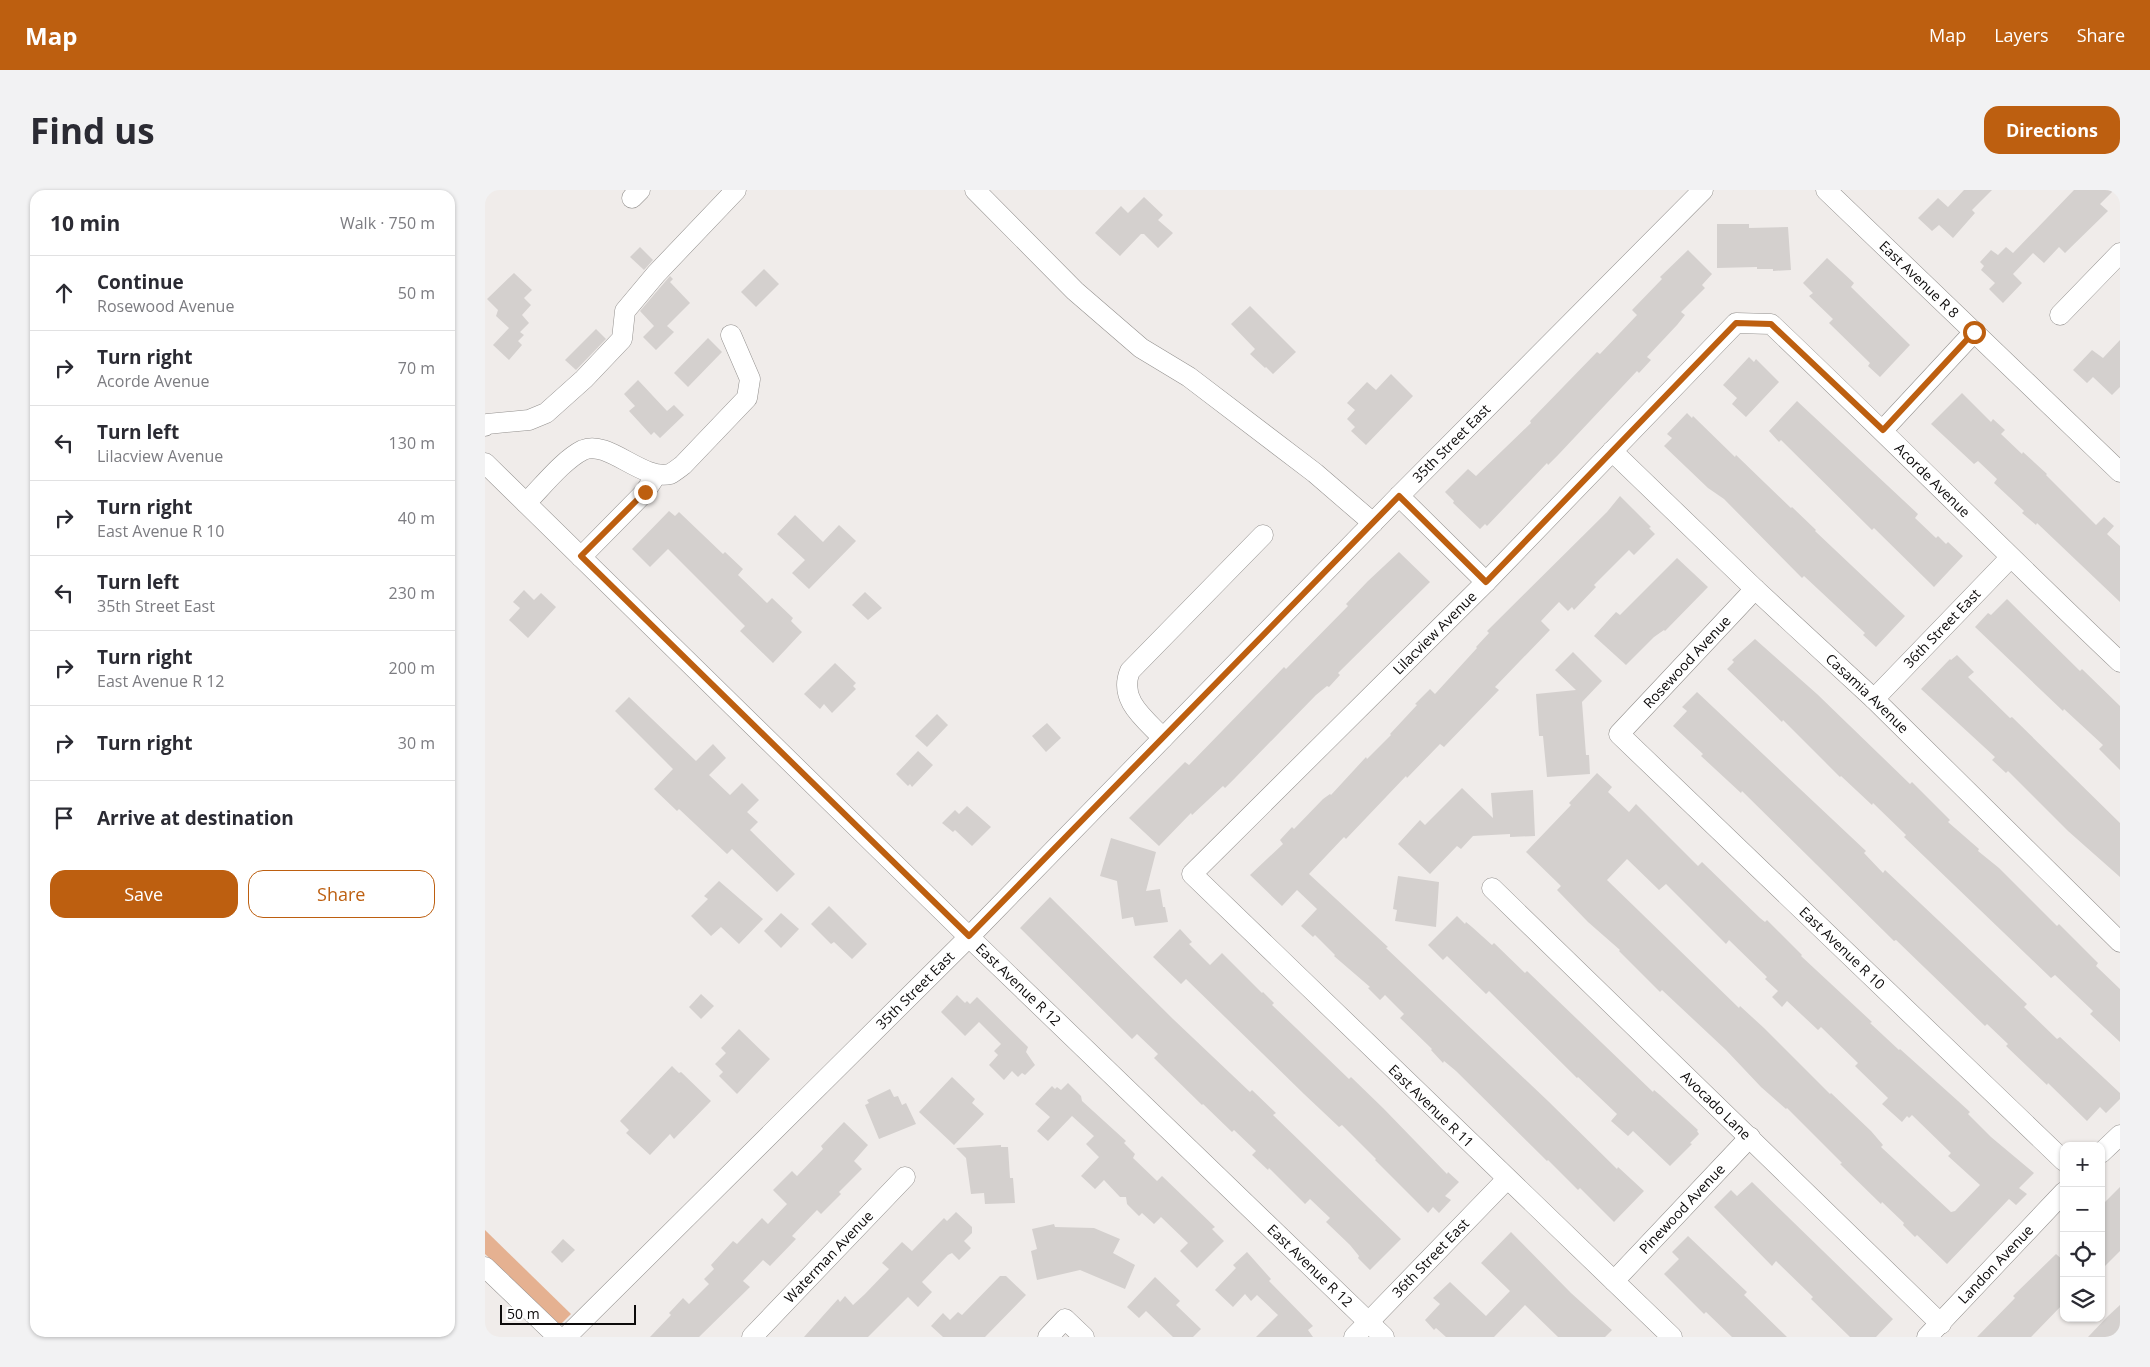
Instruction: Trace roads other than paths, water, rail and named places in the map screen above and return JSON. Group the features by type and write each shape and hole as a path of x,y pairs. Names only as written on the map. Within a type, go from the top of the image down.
{"street":[{"path":"485,426 487,424 529,420 546,413 584,379 622,339 625,310 656,274 736,190"},
{"path":"975,190 1075,291 1141,348 1189,377 1291,455 1373,523"},
{"name":"35th Street East","path":"566,1337 969,936 1399,496 1703,190"},
{"name":"East Avenue R 8","path":"1826,190 2120,472"},
{"path":"2060,315 2120,253"},
{"name":"Acorde Avenue","path":"1736,323 1771,324 1883,430 2011,558 2120,662"},
{"name":"Lilacview Avenue","path":"1192,874 1486,582 1736,323"},
{"path":"1883,430 1974,332"},
{"path":"527,503 552,476 575,455 585,449 605,450 656,475 671,473 683,466 747,398 750,379 731,335"},
{"name":"Casamia Avenue","path":"1612,450 1755,589 1874,700 2120,942"},
{"name":"East Avenue R 12","path":"485,463 969,936 1384,1337"},
{"path":"581,556 645,492 656,475"},
{"path":"1399,496 1486,582"},
{"path":"1163,738 1131,703 1126,691 1126,680 1129,671 1263,535"},
{"name":"36th Street East","path":"1874,700 2011,558"},
{"name":"Rosewood Avenue","path":"1619,734 1755,589"},
{"name":"East Avenue R 10","path":"1619,734 2060,1157"},
{"name":"East Avenue R 11","path":"1192,874 1671,1337"},
{"name":"Avocado Lane","path":"1492,888 1750,1137 1934,1330"},
{"path":"2105,1149 2120,1135"},
{"name":"Pinewood Avenue","path":"1614,1281 1750,1137"},
{"name":"Waterman Avenue","path":"751,1337 905,1177"},
{"name":"36th Street East","path":"1354,1337 1507,1179"},
{"name":"Landon Avenue","path":"1934,1330 2060,1196"},
{"path":"485,1267 558,1337"},
{"path":"1048,1337 1065,1319 1084,1337"}]}
